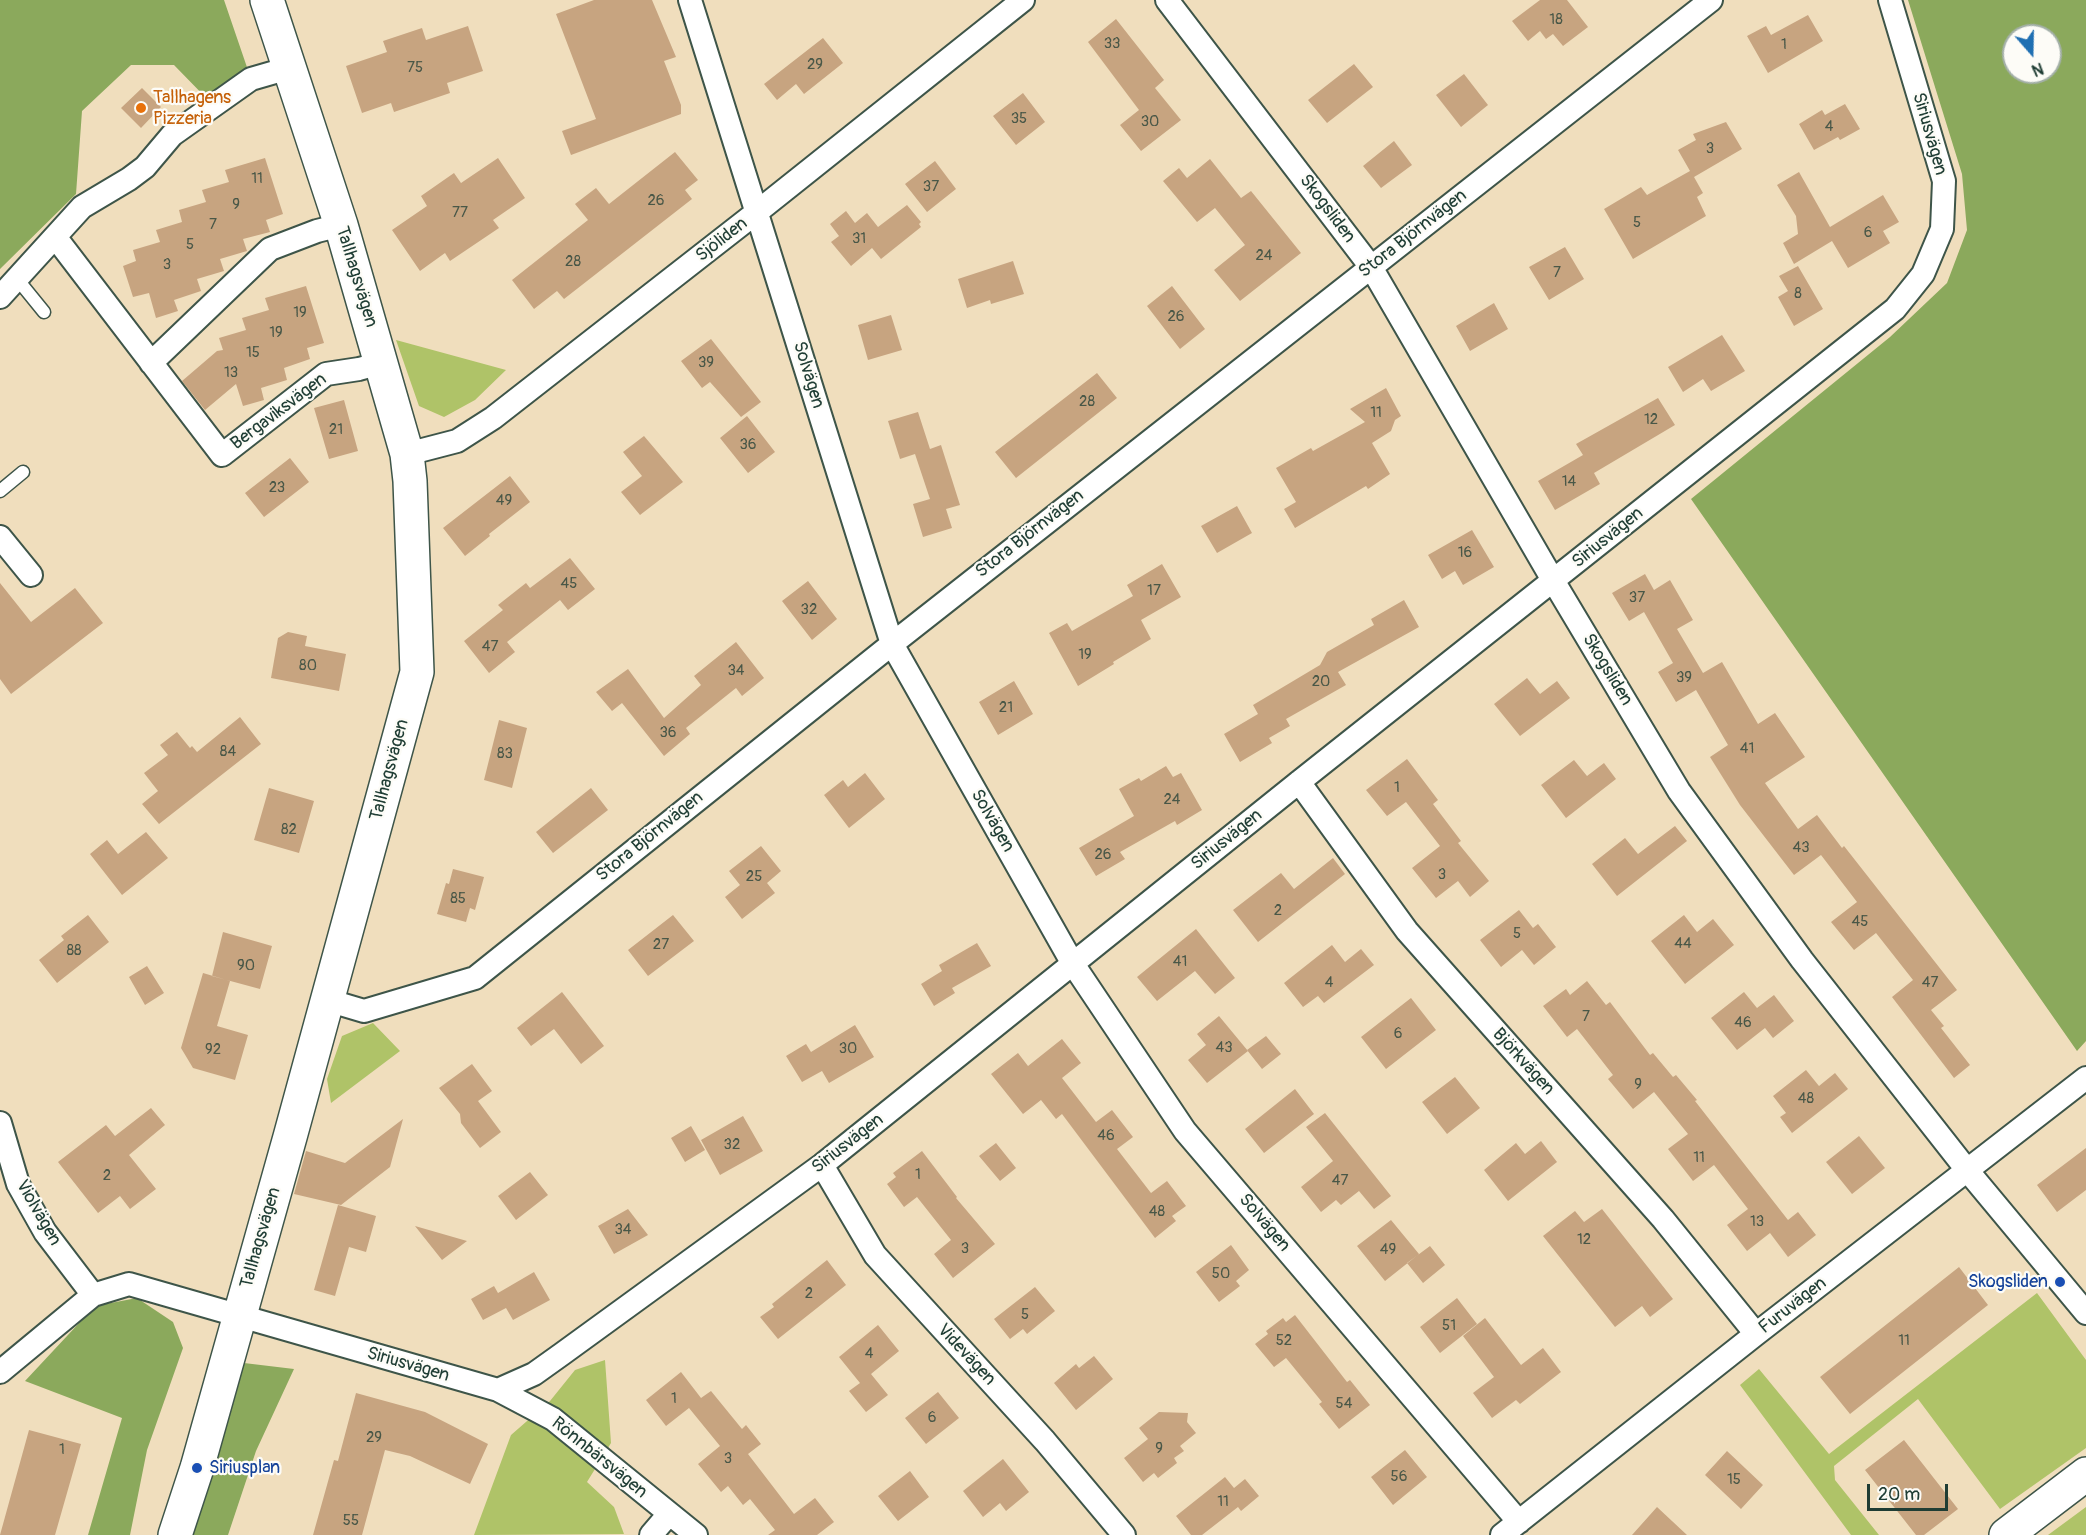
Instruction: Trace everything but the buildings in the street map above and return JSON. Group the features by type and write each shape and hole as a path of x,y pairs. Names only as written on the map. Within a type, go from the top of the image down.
{"main road":[{"name":"Tallhagsvägen","path":"176,1535 197,1468 417,672 407,454 341,225 267,0"},
{"path":"2006,1535 2086,1474"}],"street":[{"name":"Solvägen","path":"690,0 891,644 1073,964 1185,1131 1510,1528"},
{"name":"Sjöliden","path":"407,454 457,441 494,418 758,212 1023,0"},
{"name":"Skogsliden","path":"1167,0 1371,267 1554,582 1680,791 1802,960 1967,1170 2086,1313"},
{"name":"Stora Björnvägen","path":"327,1000 364,1011 475,978 891,644 1712,0"},
{"name":"Siriusvägen","path":"239,1317 498,1390 534,1374 822,1165 1299,782 1554,582 1895,309 1923,274 1942,229 1944,181 1890,0"},
{"path":"0,297 18,280 82,207 145,167 172,135 251,79 289,68"},
{"path":"151,363 270,249 341,225"},
{"name":"Bergaviksvägen","path":"56,238 222,455 326,374 381,363"},
{"path":"0,537 31,574"},
{"name":"Björkvägen","path":"1299,782 1407,931 1662,1219 1756,1335"},
{"name":"Furuvägen","path":"1510,1528 2086,1078"},
{"name":"Violvägen","path":"0,1123 18,1184 45,1232 93,1295"},
{"name":"Videvägen","path":"822,1165 875,1255 1045,1441 1124,1535"},
{"path":"0,1372 93,1295 129,1284 239,1317"},
{"name":"Rönnbärsvägen","path":"498,1390 553,1419 696,1535"},
{"path":"651,1535 669,1514"}],"lane":[{"path":"18,280 44,312"},
{"path":"0,491 23,472"}],"green space":[{"path":"0,0 224,0 251,79 213,105 174,65 131,65 82,111 76,194 0,269"},
{"path":"1908,0 2086,0 2086,1041 2077,1051 1691,499 1890,337 1947,283 1967,230 1962,174"},
{"path":"396,340 506,370 475,400 444,417 419,406"},
{"path":"373,1023 400,1051 331,1103 327,1079 342,1036"},
{"path":"2037,1293 2086,1360 2086,1448 2000,1509 1918,1399 1834,1466 1835,1480 1879,1535 1851,1535 1740,1385 1759,1369 1829,1454"},
{"path":"137,1298 173,1322 183,1348 147,1450 130,1535 88,1535 122,1418 25,1381 95,1306"},
{"path":"605,1360 611,1443 587,1482 614,1507 624,1534 474,1535 511,1435 550,1401 575,1370"},
{"path":"244,1363 294,1369 256,1451 228,1535 190,1535 209,1466"},
{"path":"2086,1507 2086,1535 2048,1535"}],"place":[{"name":"Tallhagens Pizzeria","path":"141,108"},
{"name":"Skogsliden","path":"2060,1282"},
{"name":"Siriusplan","path":"197,1468"}]}
